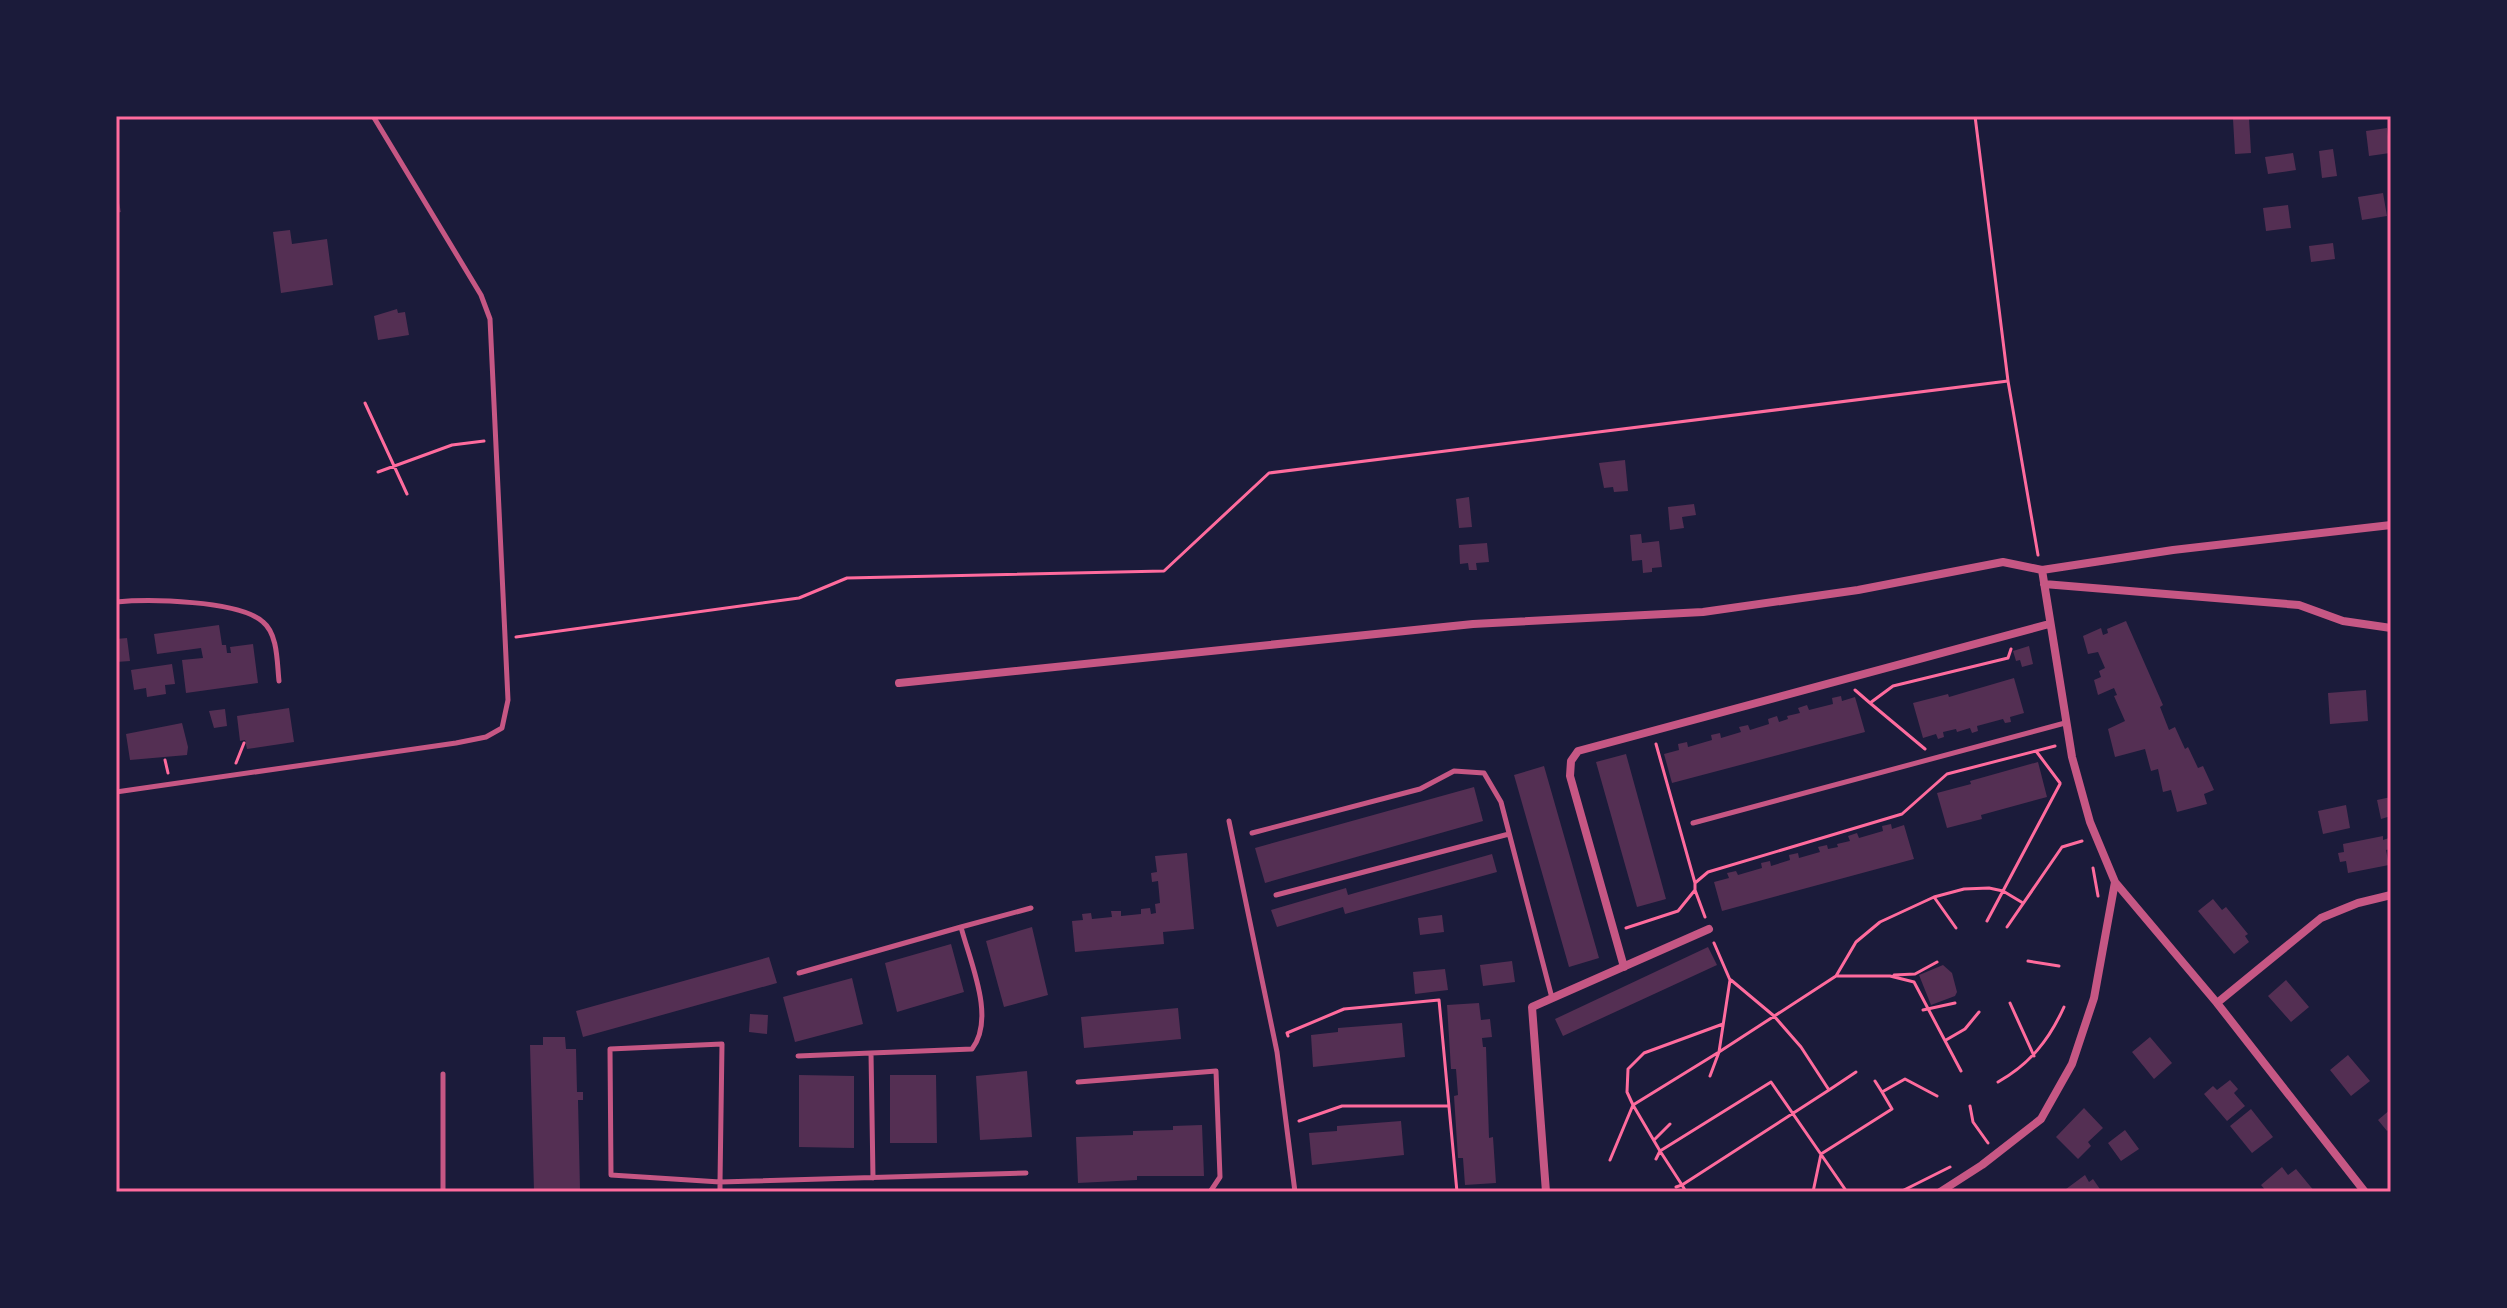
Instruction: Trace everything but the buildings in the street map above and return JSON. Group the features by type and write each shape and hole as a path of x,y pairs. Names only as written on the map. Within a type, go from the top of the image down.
{"street":[{"path":"899,683 1473,624 1703,612 1858,590 2003,562 2042,570 2173,550 2391,525"},
{"path":"2042,570 2061,724 2090,822 2115,882 2217,1003 2365,1192"},
{"path":"2044,584 2299,605 2343,621 2391,628"},
{"path":"1624,967 1570,776 1571,761 1578,751 2049,624"},
{"path":"1940,1192 1982,1165 2041,1119 2072,1064 2094,998 2115,882"},
{"path":"2217,1003 2321,918 2358,903 2391,895"},
{"path":"1546,1192 1532,1007 1709,929"}],"lane":[{"path":"116,792 456,743 494,734 502,728 507,713 492,334 486,306 373,116"},
{"path":"116,602 163,601 246,612 265,623 274,640 279,681"},
{"path":"1693,823 2061,724"},
{"path":"1252,833 1420,789 1454,771 1484,773 1501,802 1553,999"},
{"path":"1229,821 1277,1052 1295,1192"},
{"path":"1276,895 1509,834"},
{"path":"799,973 1031,908"},
{"path":"798,1056 972,1049 979,1040 983,1013 961,927"},
{"path":"720,1192 720,1182 722,1044 610,1049 611,1175 720,1182 1026,1173"},
{"path":"871,1053 873,1178"},
{"path":"1078,1082 1216,1071 1220,1177 1210,1192"},
{"path":"443,1074 443,1192"}],"path":[{"path":"1975,116 2008,381 2042,570"},
{"path":"504,638 799,598 847,578 1164,571 1269,473 2008,381"},
{"path":"365,403 407,494"},
{"path":"378,472 452,445 496,440"},
{"path":"1870,703 1893,686 2008,658 2011,643"},
{"path":"1853,688 1927,751"},
{"path":"1695,883 1708,872 1902,814 1947,774 2061,745 2061,724"},
{"path":"237,775 237,758 244,743"},
{"path":"1656,744 1695,890 1730,980 1774,1016 1801,1047 1829,1090"},
{"path":"2036,751 2060,784"},
{"path":"1987,921 2060,784 2070,781"},
{"path":"2007,927 2062,847 2086,840 2088,849"},
{"path":"2091,859 2099,903"},
{"path":"1610,1160 1633,1105 1836,976 1856,942 1880,922 1934,897 1964,889 2003,891 2023,903"},
{"path":"1614,933 1678,911 1695,890"},
{"path":"1934,897 1956,928"},
{"path":"2028,961 2059,966"},
{"path":"1836,976 1915,974 1937,962"},
{"path":"1915,974 1914,982 1961,1071"},
{"path":"1890,976 1914,982"},
{"path":"1710,1076 1719,1052 1730,980"},
{"path":"1289,1048 1287,1033 1344,1009 1439,1000 1457,1192"},
{"path":"1923,1010 1955,1003"},
{"path":"2010,1003 2034,1056"},
{"path":"1998,1082 2016,1072 2034,1056 2046,1041 2064,1007"},
{"path":"1946,1040 1965,1029 1979,1012"},
{"path":"1686,1192 1633,1105 1627,1092 1628,1069 1644,1053 1723,1024"},
{"path":"1676,1187 1856,1072"},
{"path":"1882,1092 1905,1079 1937,1096"},
{"path":"1813,1192 1821,1154 1892,1109 1875,1081"},
{"path":"1656,1159 1660,1151 1771,1082 1847,1192"},
{"path":"1299,1121 1342,1106 1449,1106"},
{"path":"1970,1106 1973,1122 1988,1143 1980,1148"},
{"path":"1654,1140 1670,1124"},
{"path":"1900,1192 1958,1163"}]}
